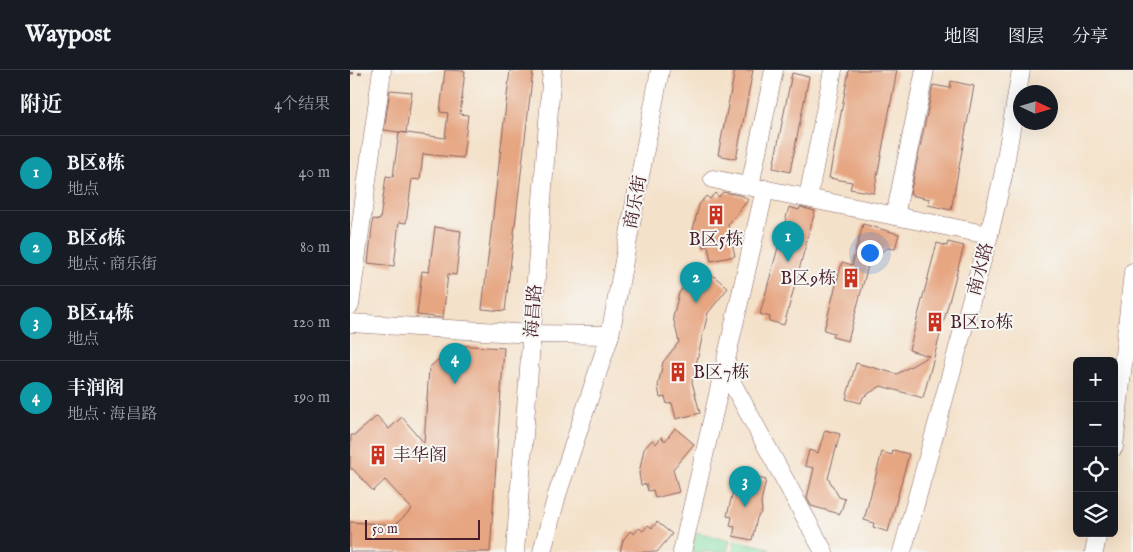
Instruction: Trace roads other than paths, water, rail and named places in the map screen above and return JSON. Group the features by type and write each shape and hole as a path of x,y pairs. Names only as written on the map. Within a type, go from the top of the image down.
{"street":[{"path":"350,305 382,70"},
{"name":"海昌路","path":"515,552 552,70"},
{"name":"商乐街","path":"542,552 557,496 610,335 660,70"},
{"path":"682,552 724,368 758,188 774,70"},
{"path":"808,198 834,70"},
{"path":"895,216 925,70"},
{"name":"南水路","path":"902,552 989,235 1003,176 1021,70"},
{"path":"713,179 989,235"},
{"path":"1118,410 1133,272"},
{"path":"350,323 532,334 610,335"},
{"path":"724,368 824,552"},
{"path":"1094,552 1097,537"}],"place":[{"name":"B区5栋","path":"716,215"},
{"name":"B区8栋","path":"788,262"},
{"name":"B区9栋","path":"851,278"},
{"name":"B区6栋","path":"696,303"},
{"name":"B区10栋","path":"935,322"},
{"name":"B区7栋","path":"678,372"},
{"name":"丰润阁","path":"455,384"},
{"name":"丰华阁","path":"378,455"},
{"name":"B区14栋","path":"745,507"}]}
